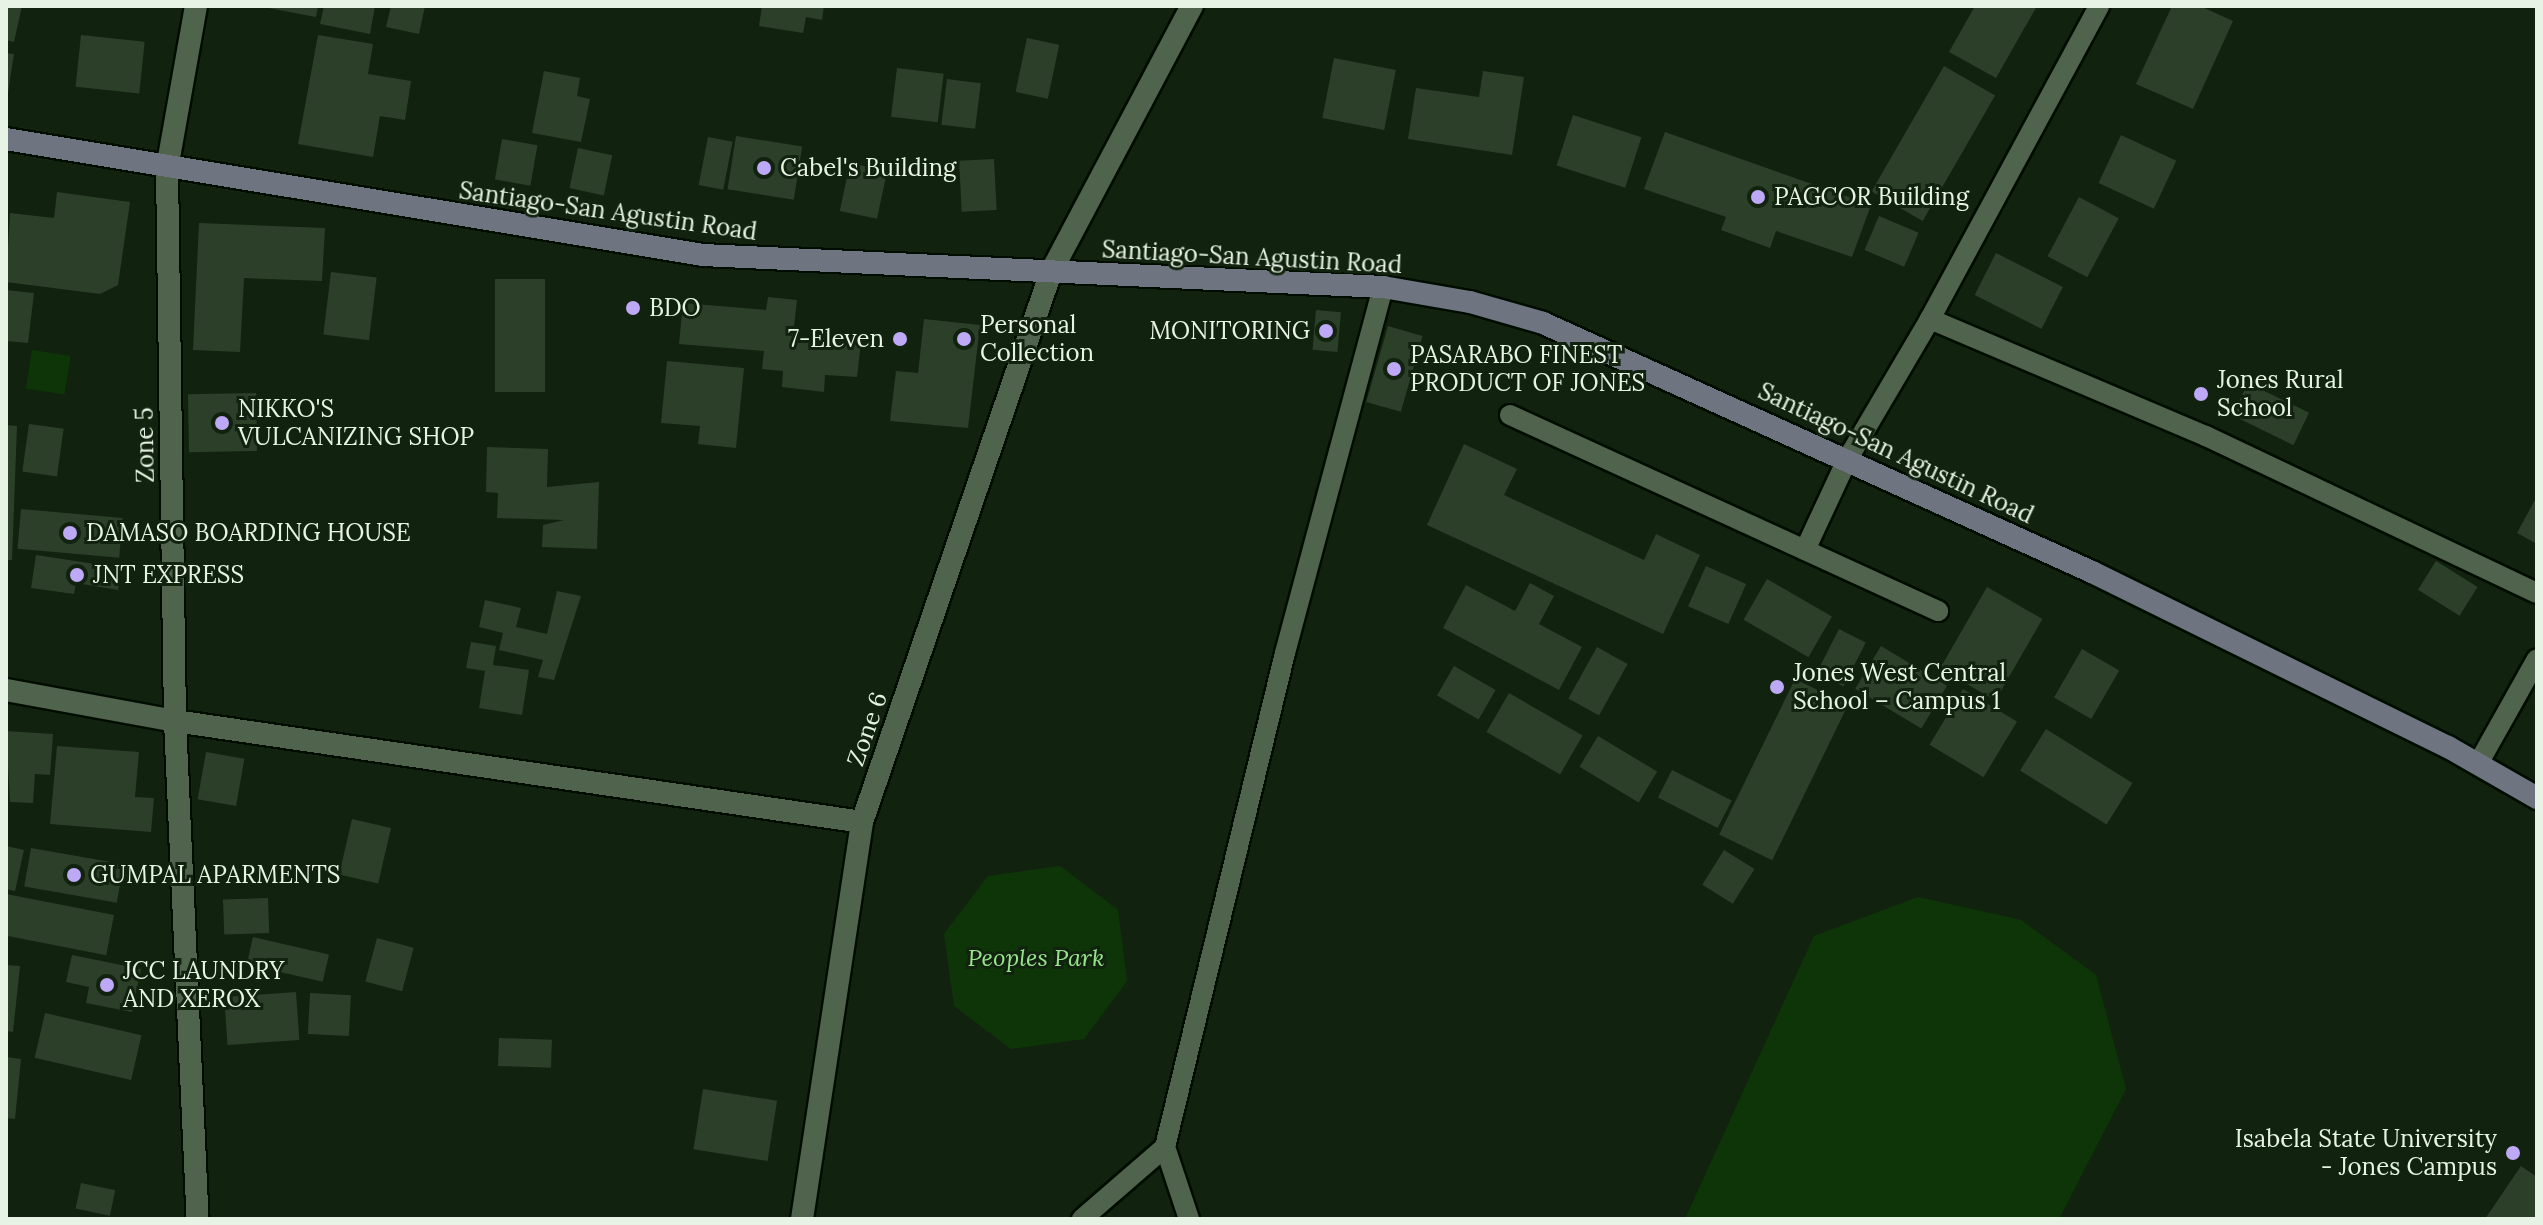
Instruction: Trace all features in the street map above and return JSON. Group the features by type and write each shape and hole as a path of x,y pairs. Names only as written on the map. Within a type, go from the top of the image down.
{"main road":[{"name":"Santiago-San Agustin Road","path":"6,139 703,255 1383,287 1470,302 1543,323 2092,572 2478,764 2537,798"}],"street":[{"name":"Zone 5","path":"196,6 167,168 175,721 198,1219"},
{"name":"Zone 6","path":"802,1219 862,822 1051,272 1192,6"},
{"path":"6,690 175,721 862,822"}],"lane":[{"path":"1805,550 1847,460 1930,319 2099,6"},
{"path":"1189,1219 1165,1147 1285,653 1383,287"},
{"path":"1930,319 2206,436 2537,593"},
{"path":"1510,415 1938,611"},
{"path":"2478,764 2537,659"},
{"path":"1085,1219 1165,1147"}],"green space":[{"path":"32,350 71,356 64,395 26,389"},
{"name":"Peoples Park","path":"1060,866 1118,910 1127,981 1084,1039 1011,1049 954,1006 944,934 988,876"},
{"path":"1918,897 2021,920 2096,975 2126,1089 2059,1219 1685,1219 1814,936"}],"building":[{"path":"6,6 22,6 14,42 6,40"},
{"path":"258,6 318,6 316,17"},
{"path":"324,6 375,6 370,34 320,24"},
{"path":"391,6 425,6 419,34 386,27"},
{"path":"762,6 824,6 822,20 806,17 803,33 759,26"},
{"path":"1975,6 2037,6 1996,78 1949,52"},
{"path":"2172,6 2200,6 2233,21 2193,109 2136,84"},
{"path":"81,35 145,42 139,93 76,87"},
{"path":"318,35 373,44 368,74 411,81 405,120 380,116 373,157 298,144"},
{"path":"1027,38 1059,45 1048,99 1016,92"},
{"path":"6,53 14,54 8,93 6,93"},
{"path":"1334,58 1396,70 1384,130 1322,118"},
{"path":"1944,66 1995,96 1923,221 1872,192"},
{"path":"897,68 944,74 938,122 891,117"},
{"path":"544,71 580,78 577,96 590,99 581,142 532,133"},
{"path":"1483,71 1524,77 1512,155 1408,139 1416,88 1479,97"},
{"path":"947,79 981,83 975,129 941,125"},
{"path":"1573,115 1641,137 1625,188 1557,165"},
{"name":"PAGCOR Building","path":"1665,132 1871,205 1852,257 1776,231 1770,248 1721,230 1726,217 1644,189"},
{"path":"2121,135 2176,161 2154,209 2099,183"},
{"name":"Cabel's Building","path":"736,136 802,146 794,200 728,189"},
{"path":"708,137 733,142 723,190 699,185"},
{"path":"502,139 537,145 530,186 495,179"},
{"path":"578,148 612,155 604,195 569,188"},
{"path":"994,159 997,210 962,212 959,161"},
{"path":"850,163 887,171 877,219 840,211"},
{"path":"57,192 130,202 118,285 100,294 6,282 10,213 54,218"},
{"path":"2079,197 2119,218 2087,277 2048,256"},
{"path":"1879,216 1919,233 1904,267 1865,250"},
{"path":"199,223 325,228 322,281 244,278 240,352 193,350"},
{"path":"1996,253 2063,287 2041,329 1975,295"},
{"path":"331,272 377,278 369,340 323,335"},
{"path":"495,279 545,279 545,392 495,392"},
{"path":"6,290 34,293 28,343 6,341"},
{"path":"768,297 797,300 793,335 861,342 857,377 825,375 824,392 782,387 783,371 762,369 764,351 679,344 683,303 766,310"},
{"name":"MONITORING","path":"1316,310 1341,312 1337,352 1313,350"},
{"path":"924,319 980,325 968,428 890,421 896,371 918,373"},
{"name":"PASARABO FINEST PRODUCT OF JONES","path":"1388,326 1423,336 1401,412 1366,402"},
{"path":"667,361 744,368 736,448 698,444 700,426 661,423"},
{"path":"2248,383 2309,413 2293,445 2232,415"},
{"name":"NIKKO'S VULCANIZING SHOP","path":"256,393 257,451 189,452 188,394"},
{"path":"29,424 64,429 57,476 22,472"},
{"path":"6,425 17,426 12,560 6,560"},
{"path":"1464,444 1517,469 1504,495 1644,560 1656,534 1700,555 1663,634 1427,525"},
{"path":"487,447 548,449 547,487 599,482 597,549 542,547 543,525 564,520 497,518 498,493 486,492"},
{"path":"2537,496 2537,544 2517,533"},
{"name":"DAMASO BOARDING HOUSE","path":"21,509 123,518 119,558 18,549"},
{"name":"JNT EXPRESS","path":"36,555 121,568 118,590 76,583 74,594 31,588"},
{"path":"2436,561 2478,587 2460,616 2418,590"},
{"path":"1706,566 1746,584 1728,624 1688,606"},
{"path":"1767,579 1832,616 1808,657 1744,620"},
{"path":"1530,583 1554,596 1539,624 1582,647 1559,690 1443,628 1466,585 1515,611"},
{"path":"1987,587 2042,619 1995,700 1940,668"},
{"path":"557,591 581,596 554,680 538,677 543,660 499,650 503,633 479,627 485,600 521,608 516,627 547,634"},
{"path":"1839,629 1866,643 1843,686 1817,673"},
{"path":"471,642 496,646 493,665 529,670 522,715 479,708 485,671 466,668"},
{"path":"1881,646 1947,686 1921,729 1855,689"},
{"path":"1597,647 1628,664 1599,716 1568,699"},
{"path":"2082,649 2119,670 2091,719 2054,697"},
{"path":"1454,666 1496,690 1479,719 1437,695"},
{"path":"1795,679 1848,705 1772,860 1719,834"},
{"path":"1963,689 2017,721 1984,777 1930,745"},
{"path":"1509,693 1583,736 1560,774 1486,732"},
{"path":"2046,729 2133,783 2107,825 2020,771"},
{"path":"6,731 53,734 50,775 35,774 33,803 10,802"},
{"path":"1598,736 1657,772 1639,802 1579,767"},
{"path":"57,746 139,752 135,797 154,798 151,832 50,824"},
{"path":"206,752 244,759 236,806 198,799"},
{"path":"1672,770 1732,800 1718,828 1658,798"},
{"path":"352,819 391,828 378,884 339,875"},
{"path":"6,846 24,850 15,891 6,889"},
{"name":"GUMPAL APARMENTS","path":"31,848 124,864 117,903 24,886"},
{"path":"1724,850 1755,869 1733,904 1702,885"},
{"path":"6,894 114,915 106,955 6,936"},
{"path":"268,898 269,933 224,935 223,900"},
{"path":"253,937 329,955 323,982 247,964"},
{"path":"377,938 414,948 402,991 365,981"},
{"name":"JCC LAUNDRY AND XEROX","path":"72,955 141,969 132,1012 86,1003 89,987 66,982"},
{"path":"6,965 20,966 13,1032 6,1031"},
{"path":"296,992 299,1040 228,1045 224,997"},
{"path":"310,993 351,995 349,1036 308,1034"},
{"path":"45,1013 141,1035 131,1080 35,1058"},
{"path":"499,1038 552,1040 551,1068 498,1066"},
{"path":"6,1057 21,1059 15,1119 6,1118"},
{"path":"703,1089 777,1101 768,1161 693,1149"},
{"path":"2521,1166 2537,1177 2537,1219 2485,1219"},
{"path":"81,1183 115,1190 110,1216 76,1208"}],"place":[{"name":"Cabel's Building","path":"764,168"},
{"name":"PAGCOR Building","path":"1758,197"},
{"name":"BDO","path":"633,308"},
{"name":"MONITORING","path":"1326,331"},
{"name":"7-Eleven","path":"900,339"},
{"name":"Personal Collection","path":"964,339"},
{"name":"PASARABO FINEST PRODUCT OF JONES","path":"1394,369"},
{"name":"Jones Rural School","path":"2201,394"},
{"name":"NIKKO'S VULCANIZING SHOP","path":"222,423"},
{"name":"DAMASO BOARDING HOUSE","path":"70,533"},
{"name":"JNT EXPRESS","path":"77,575"},
{"name":"Jones West Central School – Campus 1","path":"1777,687"},
{"name":"GUMPAL APARMENTS","path":"74,875"},
{"name":"JCC LAUNDRY AND XEROX","path":"107,985"},
{"name":"Isabela State University - Jones Campus","path":"2513,1153"}]}
